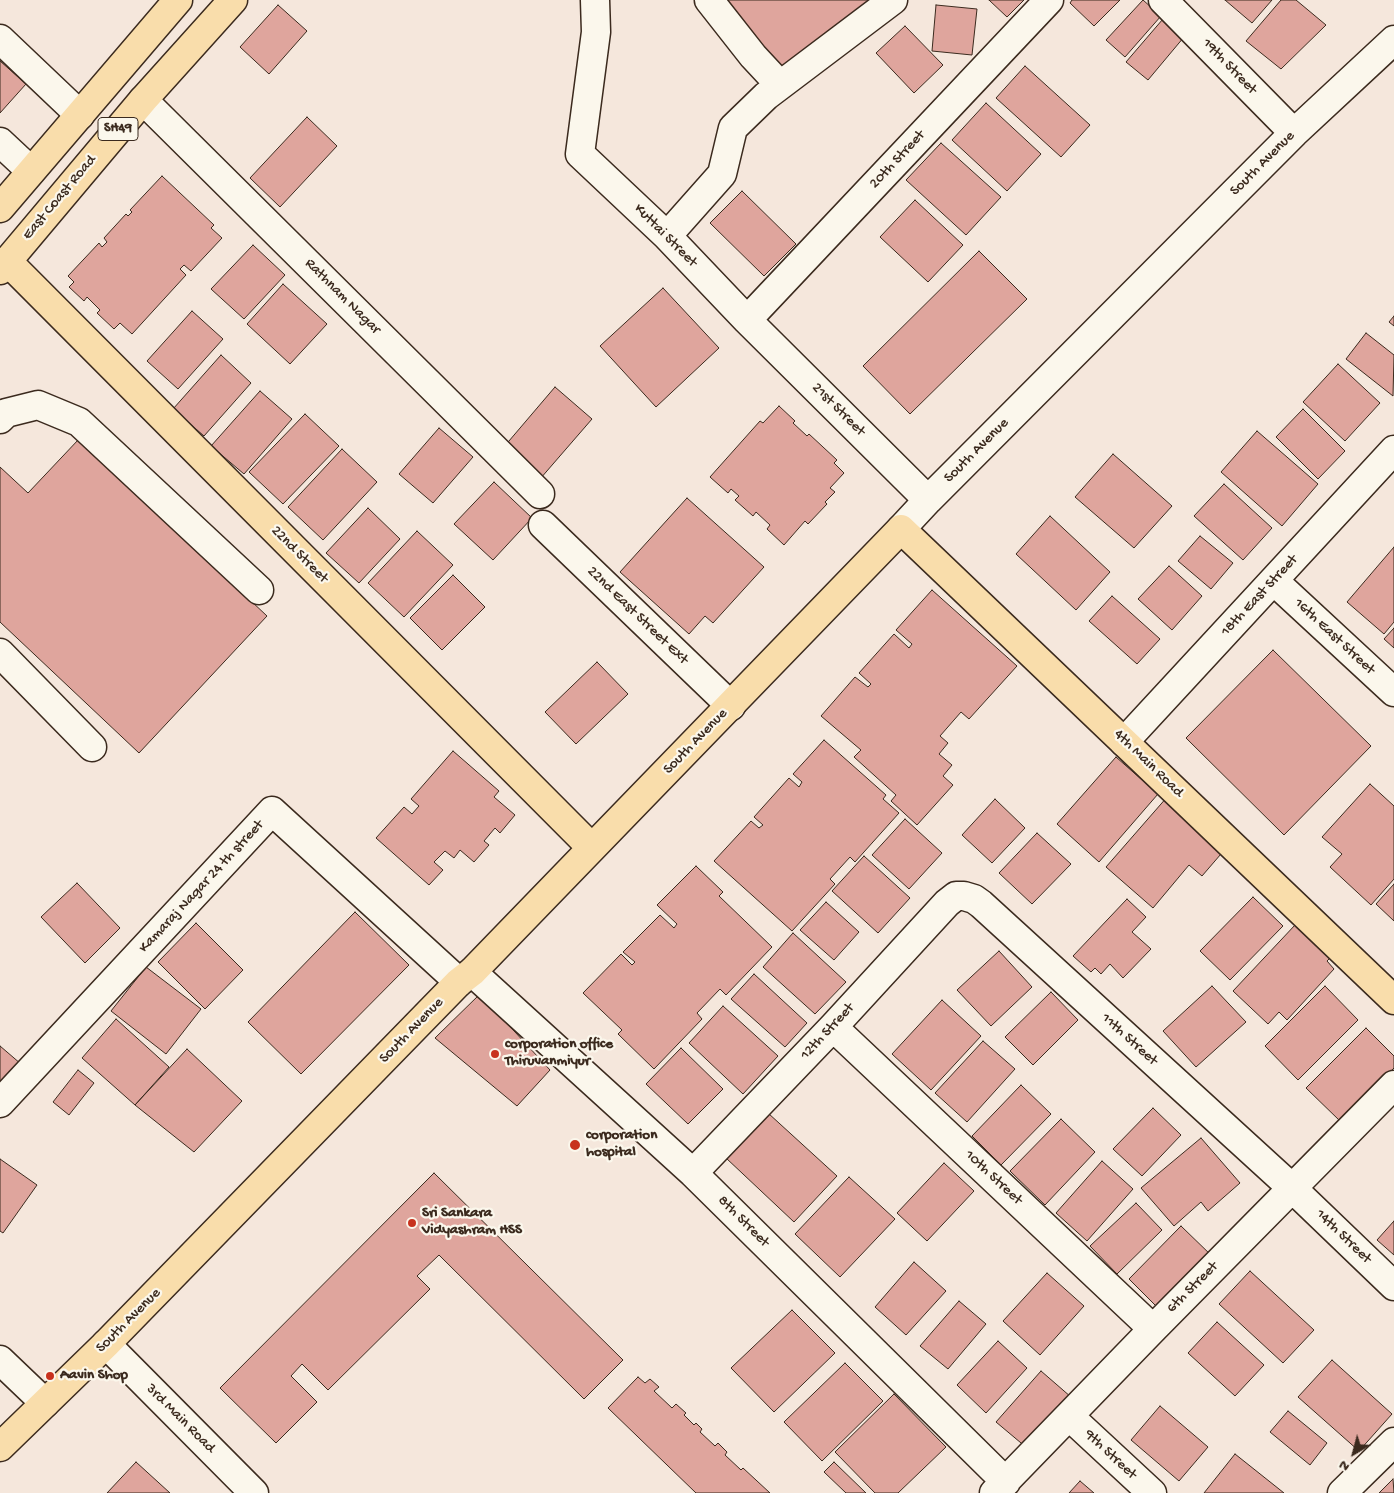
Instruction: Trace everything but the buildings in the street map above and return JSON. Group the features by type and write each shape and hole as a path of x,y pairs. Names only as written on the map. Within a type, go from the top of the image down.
{"main road":[{"name":"SH49","path":"0,208 178,0"},
{"name":"East Coast Road","path":"3,265 143,100 233,0"},
{"name":"22nd Street","path":"3,265 592,848"},
{"name":"South Avenue","path":"0,1447 106,1344 902,529"},
{"name":"4th Main Road","path":"902,529 1394,1000"}],"street":[{"name":"Kuttai Street","path":"594,0 596,32 580,154 667,236 747,320"},
{"path":"709,0 753,56 780,85"},
{"path":"667,236 722,174 733,128 766,96 893,0"},
{"name":"20th Street","path":"747,320 1049,0"},
{"name":"19th Street","path":"1163,0 1294,133"},
{"path":"0,39 80,115"},
{"name":"South Avenue","path":"902,529 928,500 1294,133 1394,40"},
{"name":"Rathnam Nagar","path":"143,100 540,494"},
{"path":"0,142 31,171"},
{"name":"21st Street","path":"747,320 928,500"},
{"path":"2,414 38,405 79,422 259,590"},
{"name":"18th East Street","path":"1124,742 1394,450"},
{"name":"22nd East Street Ext","path":"543,525 731,706"},
{"name":"16th East Street","path":"1274,581 1394,692"},
{"path":"0,653 92,747"},
{"name":"Kamaraj Nagar 24 th street","path":"0,1103 272,811 465,977"},
{"name":"12th Street","path":"693,1173 833,1027 947,903 956,896 964,896"},
{"name":"11th Street","path":"964,896 974,899 981,904 1292,1188"},
{"name":"8th Street","path":"465,977 693,1173 1000,1487"},
{"name":"10th Street","path":"833,1027 1153,1329"},
{"name":"6th Street","path":"1000,1487 1394,1085"},
{"name":"14th Street","path":"1292,1188 1394,1286"},
{"name":"3rd Main Road","path":"106,1344 254,1493"},
{"path":"0,1360 45,1403"},
{"name":"9th Street","path":"1069,1416 1152,1493"},
{"path":"1342,1493 1394,1442"}],"place":[{"name":"corporation office Thiruvanmiyur","path":"495,1054"},
{"name":"corporation hospital","path":"575,1145"},
{"name":"Sri Sankara Vidyashram HSS","path":"412,1223"},
{"name":"Aavin Shop","path":"50,1376"}]}
